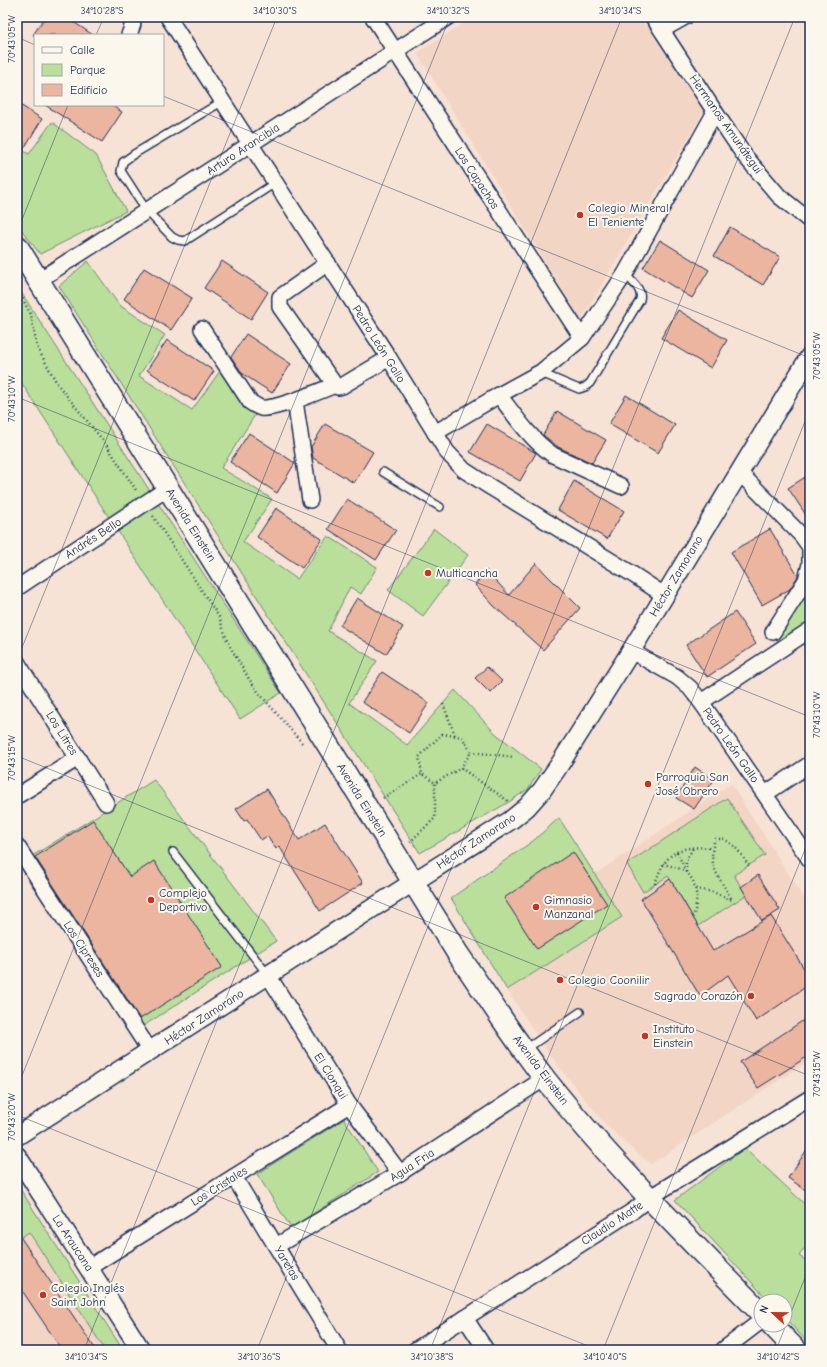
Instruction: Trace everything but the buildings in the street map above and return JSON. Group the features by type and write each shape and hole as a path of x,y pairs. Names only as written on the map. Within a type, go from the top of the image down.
{"main road":[{"name":"Avenida Einstein","path":"17,246 458,954 524,1050 545,1078 597,1140 649,1198 753,1305"},
{"path":"780,1333 796,1350"}],"street":[{"path":"129,17 133,24 129,34"},
{"name":"Pedro León Gallo","path":"168,17 389,358 447,452 464,470 664,595"},
{"name":"Los Capachos","path":"373,17 582,338"},
{"name":"Arturo Arancibia","path":"39,280 448,17"},
{"name":"Hermanos Amunátegui","path":"653,17 744,155 779,196 810,221"},
{"path":"662,30 684,17"},
{"path":"435,433 541,372 582,338 625,274 715,112"},
{"path":"328,263 280,297 279,302 280,307 335,386"},
{"path":"202,329 250,402 260,408 295,401 335,386 342,386 389,358"},
{"name":"Héctor Zamorano","path":"17,1136 511,820 527,807 542,790 558,767 631,651 810,356"},
{"path":"499,395 537,443 546,450 553,455 621,486"},
{"path":"295,401 310,500"},
{"path":"739,472 802,536 810,547"},
{"name":"Andrés Bello","path":"17,588 168,488"},
{"path":"774,632 806,580 810,564 810,550"},
{"path":"701,702 810,630"},
{"name":"Pedro León Gallo","path":"631,651 677,677 690,688 810,860"},
{"name":"Los Litres","path":"17,662 106,803"},
{"path":"17,796 78,758"},
{"path":"765,794 810,764"},
{"name":"Los Cipreses","path":"17,846 150,1051"},
{"name":"El Clonqui","path":"268,975 349,1104 400,1173"},
{"name":"Agua Fria","path":"276,1246 400,1173 545,1078"},
{"name":"Claudio Matte","path":"415,1350 634,1210 649,1198 810,1098"},
{"name":"Los Cristales","path":"88,1268 349,1104"},
{"name":"La Araucana","path":"17,1156 141,1350"},
{"name":"Yaretas","path":"234,1177 339,1350"},
{"path":"466,1318 486,1350"},
{"path":"723,1350 753,1327"}],"lane":[{"path":"223,101 123,162 121,171 147,211 172,237 185,241 275,183"},
{"path":"541,372 579,389 590,383 642,296 640,290 625,274"},
{"path":"383,472 440,507"},
{"path":"173,852 268,975"},
{"path":"524,1050 580,1012"}],"path":[{"path":"443,704 455,736"},
{"path":"435,783 422,774 419,757 442,734 462,737 471,752"},
{"path":"471,752 514,757"},
{"path":"435,783 460,768 471,752"},
{"path":"460,768 509,802 527,807"},
{"path":"367,808 422,774"},
{"path":"397,856 435,818 435,783"},
{"path":"696,889 713,892 732,900 714,868 712,848 715,839 725,840 737,850 749,866"},
{"path":"686,872 686,861 693,847"},
{"path":"654,884 662,864 677,852 693,847 712,848"},
{"path":"677,852 696,889 697,897 694,914"},
{"path":"662,864 678,868 686,872"}],"shaded area":[{"name":"Colegio Mineral El Teniente","path":"473,17 641,17 704,111 581,320 417,53"},
{"path":"731,784 810,907 810,1060 651,1164 634,1151 607,1126 548,1052 507,990 622,917 595,874"},
{"name":"Colegio Inglés Saint John","path":"29,1232 105,1350 17,1350 17,1240"}],"green space":[{"path":"52,122 96,155 126,211 40,254 17,224 17,147 29,154"},
{"path":"88,261 119,305 165,335 139,376 192,410 220,371 264,401 221,468 272,499 243,542 297,579 328,536 377,567 361,594 350,587 328,631 377,661 349,703 407,745 455,690 495,733 541,769 528,789 509,802 420,853 59,286"},
{"path":"17,286 281,693 240,719 17,376"},
{"name":"Multicancha","path":"434,529 468,555 423,616 388,590"},
{"path":"810,589 810,626 780,645 777,640"},
{"name":"Complejo Deportivo","path":"154,780 276,941 140,1028 29,858"},
{"path":"727,798 765,855 734,875 746,895 698,926 668,876 643,892 627,864"},
{"name":"Gimnasio Manzanal","path":"559,818 622,917 507,990 451,898 533,841"},
{"path":"344,1119 378,1172 291,1228 257,1174"},
{"path":"745,1148 810,1209 810,1240 799,1256 810,1263 810,1345 793,1327 793,1293 762,1293 675,1200"},
{"path":"17,1184 123,1350 105,1350 29,1232 17,1240"}],"place":[{"name":"Colegio Mineral El Teniente","path":"580,215"},
{"name":"Multicancha","path":"428,573"},
{"name":"Parroquia San José Obrero","path":"648,784"},
{"name":"Complejo Deportivo","path":"151,900"},
{"name":"Gimnasio Manzanal","path":"536,907"},
{"name":"Colegio Coonilir","path":"560,980"},
{"name":"Sagrado Corazón","path":"751,996"},
{"name":"Instituto Einstein","path":"645,1036"},
{"name":"Colegio Inglés Saint John","path":"43,1295"}]}
